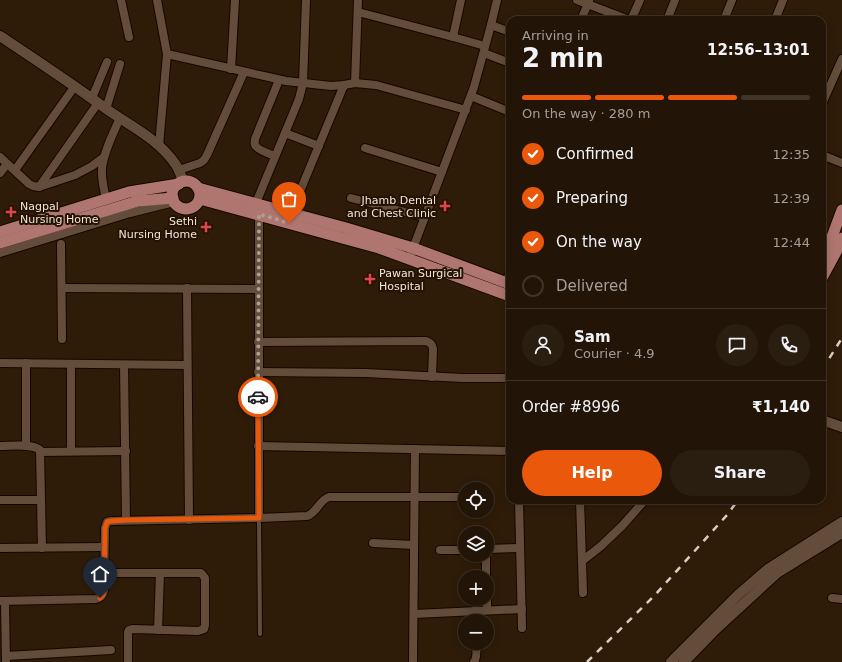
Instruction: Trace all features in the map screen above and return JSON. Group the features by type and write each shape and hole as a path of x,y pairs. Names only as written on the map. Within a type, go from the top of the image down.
{"main road":[{"path":"0,232 129,192 181,183 190,182 196,185 199,193 198,203 194,207 183,209 173,200 173,192 181,183"},
{"path":"199,193 256,203 346,228 506,294"},
{"path":"199,193 259,214 379,248 411,254 506,283"},
{"path":"0,243 138,201 173,200"},
{"path":"826,250 842,210"},
{"path":"826,271 842,238"}],"street":[{"path":"121,0 129,37"},
{"path":"157,0 167,54 159,146"},
{"path":"231,69 235,0"},
{"path":"256,203 299,99 303,83 306,0"},
{"path":"355,83 358,0"},
{"path":"453,37 461,0"},
{"path":"411,254 471,96 497,0"},
{"path":"577,0 589,2 621,16"},
{"path":"632,16 640,0"},
{"path":"669,16 675,0"},
{"path":"726,16 732,0"},
{"path":"776,16 782,0"},
{"path":"583,16 589,2"},
{"path":"358,12 453,37 506,61"},
{"path":"491,25 506,31"},
{"path":"0,36 141,131 159,146 177,166 181,183"},
{"path":"167,54 279,80 331,86 344,86 355,83 376,85 466,110"},
{"path":"826,95 842,59"},
{"path":"99,103 107,62"},
{"path":"38,187 99,103 120,64"},
{"path":"179,170 200,163 204,160 244,72"},
{"path":"275,156 258,149 254,143 279,80"},
{"path":"14,170 75,86"},
{"path":"291,213 344,86"},
{"path":"471,96 506,110"},
{"path":"106,199 102,182 104,157 120,118"},
{"path":"285,133 319,146"},
{"path":"365,148 442,172"},
{"path":"0,157 29,184 38,187 75,175 92,166 104,157"},
{"path":"826,157 842,163"},
{"path":"0,173 7,164"},
{"path":"351,198 424,217"},
{"path":"0,253 173,200"},
{"path":"259,214 259,518"},
{"path":"62,244 62,339"},
{"path":"62,288 259,289"},
{"path":"187,288 189,520"},
{"path":"258,342 426,341 430,342 433,348 432,377"},
{"path":"0,363 187,365"},
{"path":"26,363 26,446"},
{"path":"71,364 71,452"},
{"path":"124,364 126,520"},
{"path":"258,372 366,373 432,377 506,378"},
{"path":"826,421 842,427"},
{"path":"0,446 34,446 38,448 40,452 42,548"},
{"path":"258,446 506,450"},
{"path":"414,662 415,449"},
{"path":"40,452 126,451"},
{"path":"111,650 5,659 3,626 3,601 95,599 100,598 103,595 105,528 107,522 126,520 189,520 307,516 311,515 323,500 329,497 458,497"},
{"path":"0,500 41,500"},
{"path":"519,504 522,628"},
{"path":"580,504 583,593"},
{"path":"582,561 601,546 622,526 641,504"},
{"path":"671,662 739,594 768,569 842,522"},
{"path":"684,662 716,629 777,573 842,533"},
{"path":"373,543 414,545"},
{"path":"0,548 104,547"},
{"path":"494,549 520,548"},
{"path":"440,550 458,550"},
{"path":"104,573 201,573 204,575 204,629 198,631 132,629 128,632 128,662"},
{"path":"158,630 160,573"},
{"path":"832,598 842,599"},
{"path":"414,614 522,609"},
{"path":"474,662 476,660 476,650"}],"lane":[{"path":"259,518 260,634"}],"railway":[{"path":"826,364 842,338"},
{"path":"587,662 655,595 727,515 735,504"}],"way so far":[{"path":"258,397 259,214 289,223"}],"place":[{"name":"Jhamb Dental and Chest Clinic","path":"445,206"},
{"name":"Nagpal Nursing Home","path":"11,212"},
{"name":"Sethi Nursing Home","path":"206,227"},
{"name":"Pawan Surgical Hospital","path":"370,279"}],"route":[{"path":"100,598 104,591 105,525 107,522 126,520 259,518 258,397"}]}
